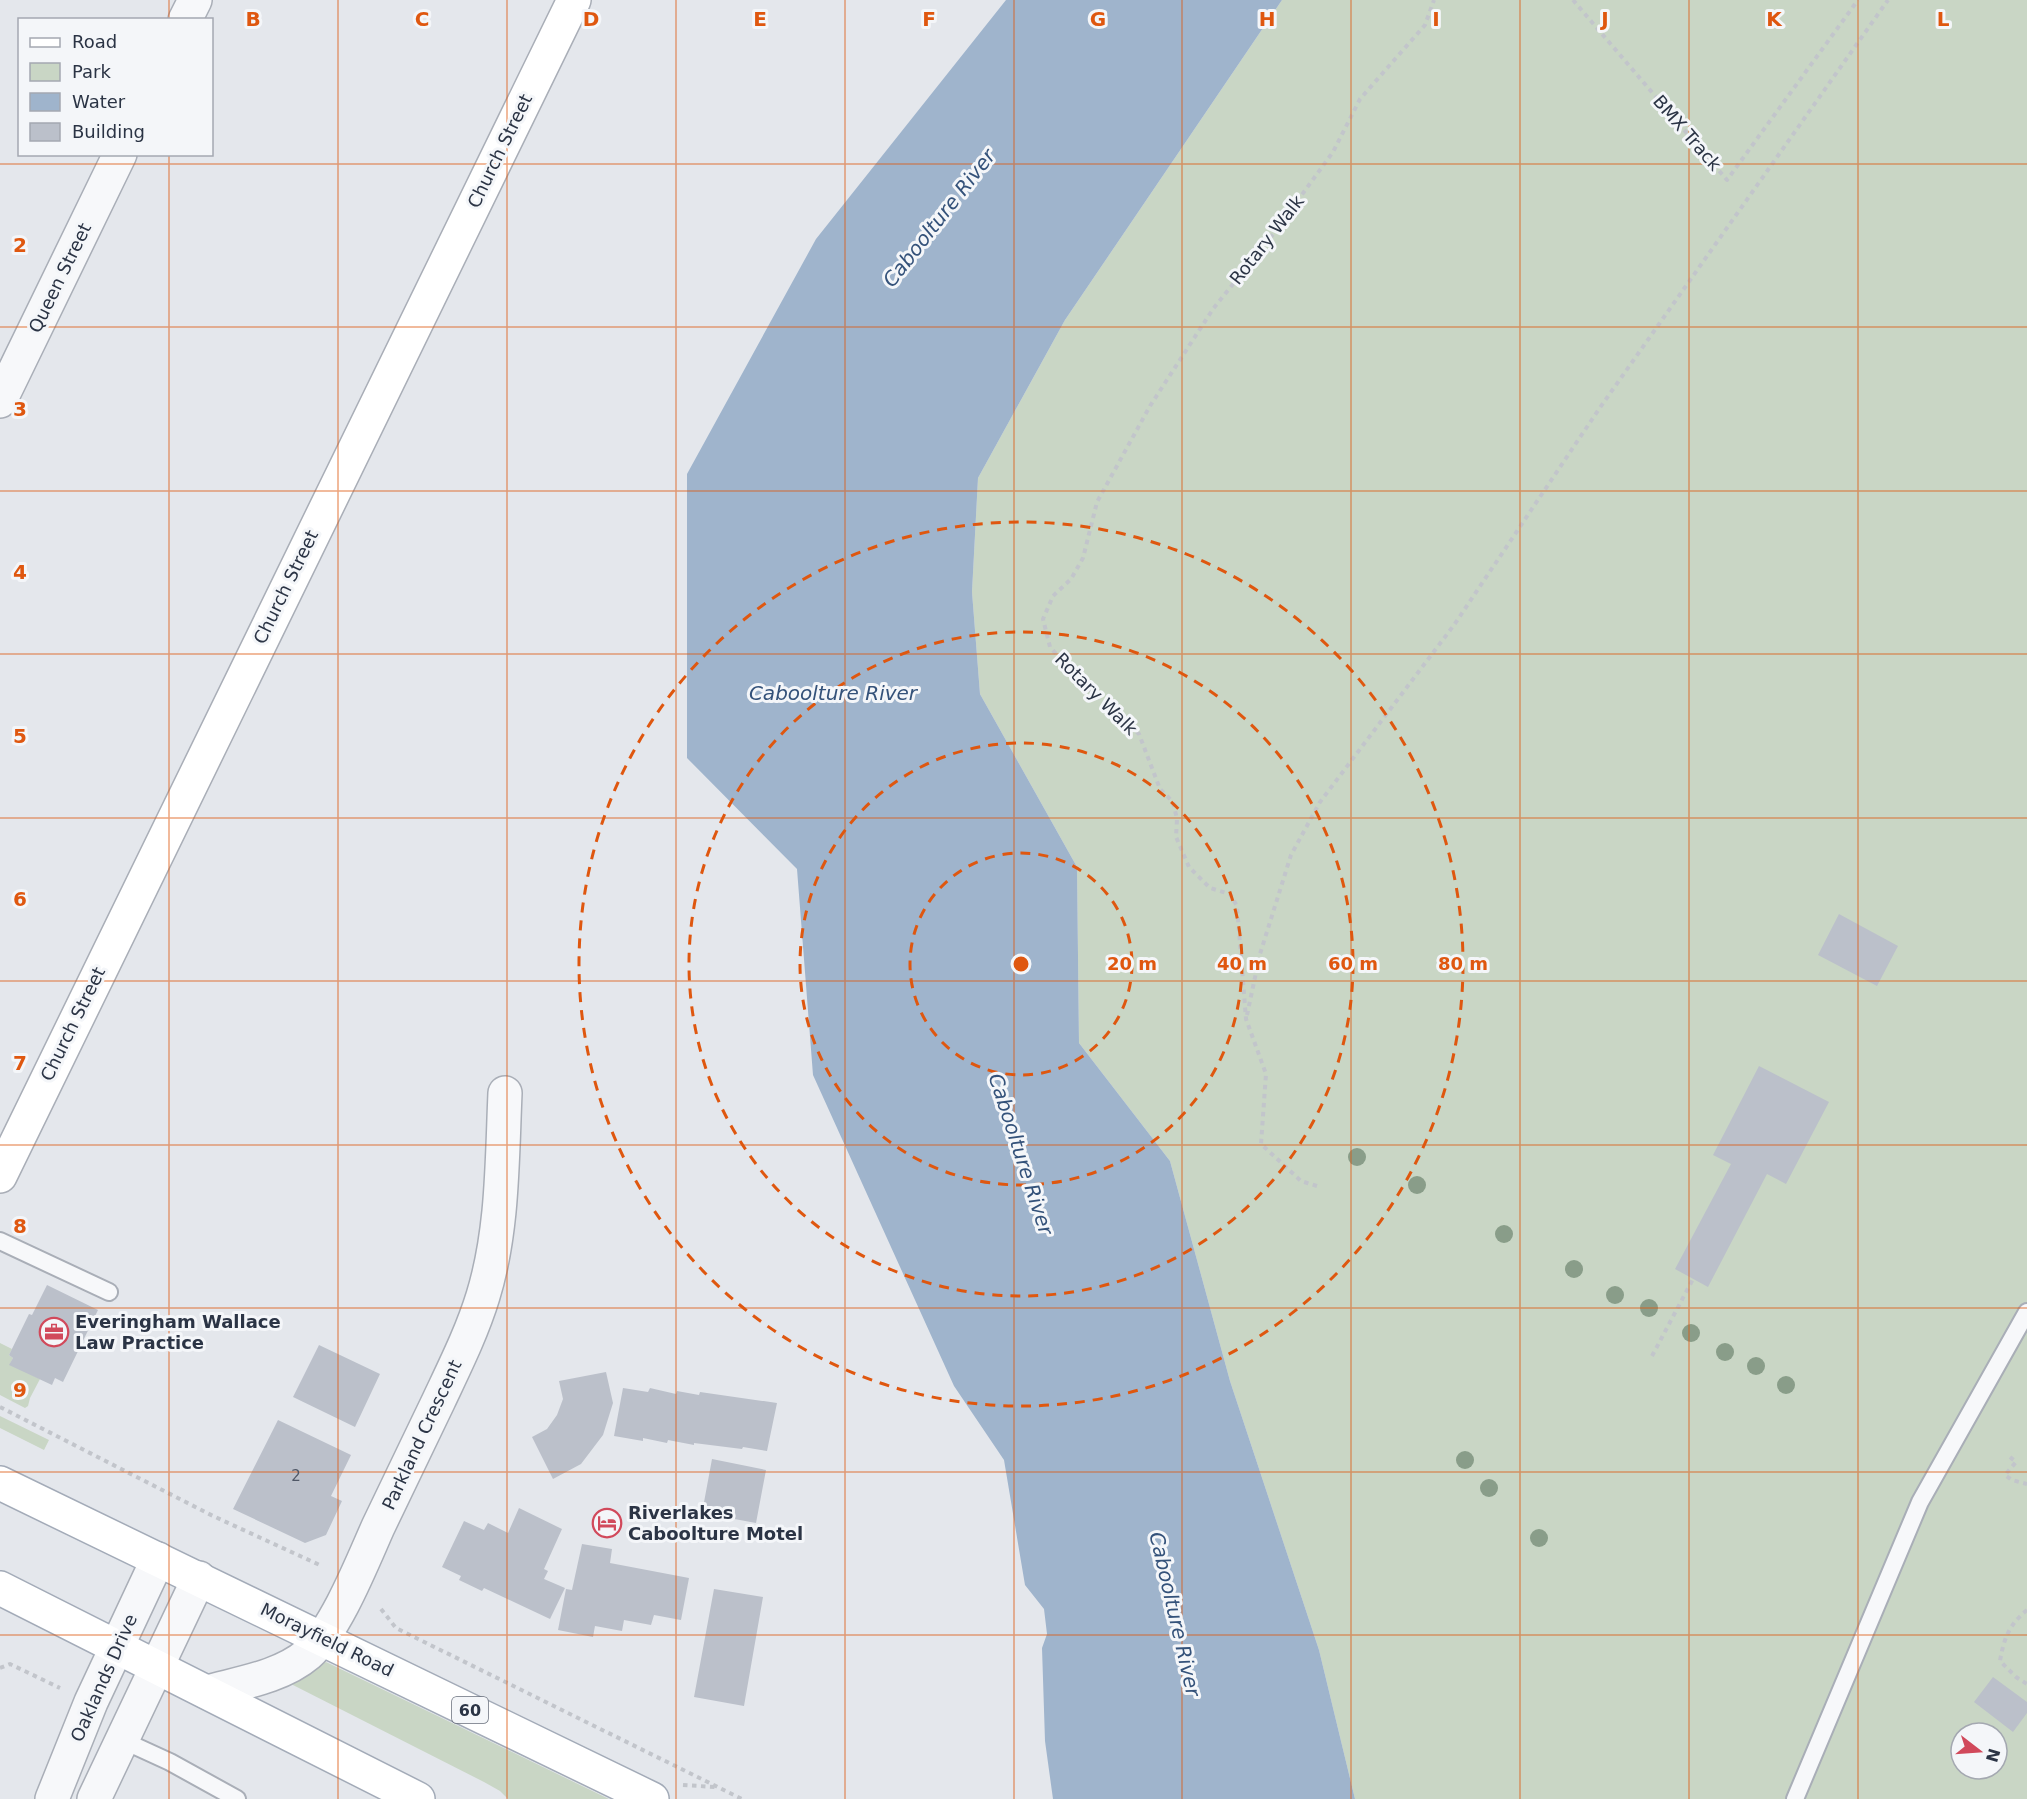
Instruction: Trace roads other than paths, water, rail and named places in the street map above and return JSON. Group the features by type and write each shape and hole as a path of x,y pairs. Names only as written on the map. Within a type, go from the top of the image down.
{"street":[{"path":"186,18 195,0"},
{"name":"Church Street","path":"0,1176 574,0"},
{"name":"Queen Street","path":"0,401 119,156"},
{"name":"Parkland Crescent","path":"207,1692 261,1678 306,1655 322,1639 351,1585 466,1342 483,1295 494,1245 501,1196 505,1094"},
{"name":"Morayfield Road","path":"0,1483 652,1799"},
{"name":"Oaklands Drive","path":"52,1799 84,1717 158,1559"},
{"path":"94,1799 199,1578"},
{"path":"0,1588 418,1799"}],"lane":[{"path":"0,1241 109,1292"},
{"path":"1795,1799 1920,1502 2027,1312"},
{"path":"122,1740 170,1762 237,1799"}],"water":[{"name":"Caboolture River","path":"1006,0 1282,0 1065,320 978,478 972,592 980,694 1077,867 1079,1043 1170,1161 1230,1381 1319,1650 1355,1799 1053,1799 1045,1741 1042,1648 1047,1634 1044,1609 1025,1585 1004,1460 954,1386 813,1075 797,869 687,758 687,474 816,239"}],"place":[{"name":"Everingham Wallace Law Practice","path":"54,1332"},
{"name":"Riverlakes Caboolture Motel","path":"607,1523"}]}
